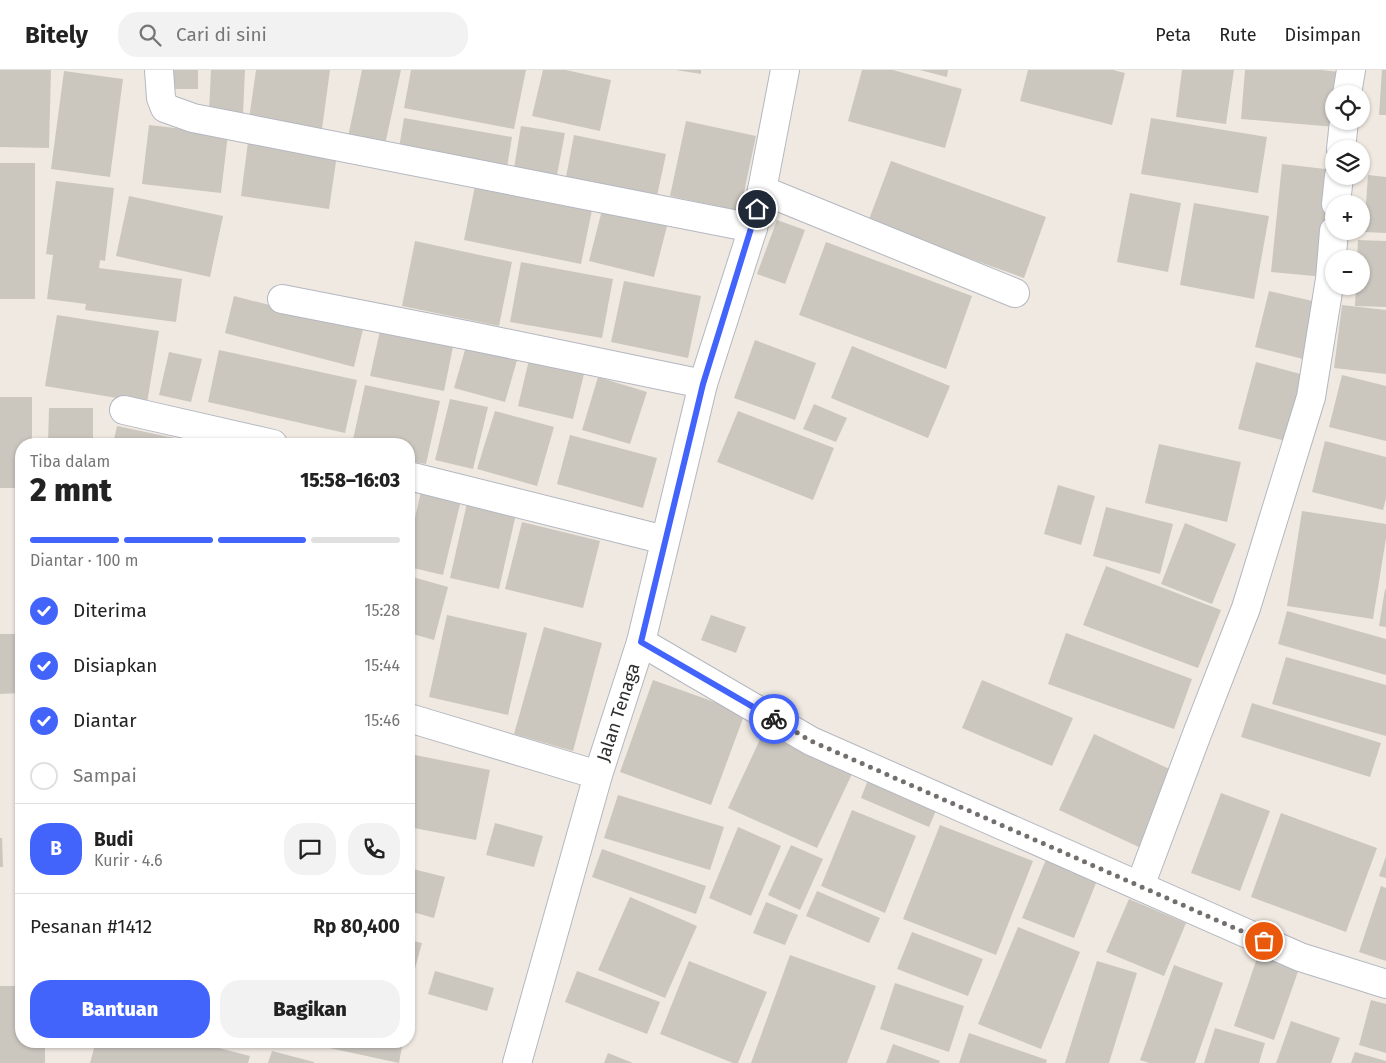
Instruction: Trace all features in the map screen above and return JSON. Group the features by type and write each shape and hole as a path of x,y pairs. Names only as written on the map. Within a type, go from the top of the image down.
{"street":[{"path":"159,70 161,98 166,108 194,118 753,228"},
{"name":"Jalan Tenaga","path":"516,1063 598,774 641,642 703,384 753,228 785,70"},
{"path":"1348,85 1351,70"},
{"path":"762,190 1015,294"},
{"path":"1140,886 1246,608 1311,397 1330,279 1333,240"},
{"path":"282,299 703,384"},
{"path":"124,410 247,438"},
{"path":"415,478 665,540"},
{"path":"641,642 811,741 1300,957 1386,984"},
{"path":"415,720 598,774"}],"building":[{"path":"0,70 51,70 49,148 0,147"},
{"path":"174,70 198,70 198,89 174,89"},
{"path":"211,70 245,70 243,114 209,112"},
{"path":"256,70 330,70 322,129 249,119"},
{"path":"362,70 401,70 385,145 348,137"},
{"path":"411,70 526,70 514,129 404,108"},
{"path":"543,70 566,70 611,80 600,131 532,116"},
{"path":"676,70 701,70 701,74"},
{"path":"862,70 893,70 962,89 945,148 848,121"},
{"path":"920,70 948,70 947,77"},
{"path":"1028,70 1113,70 1125,73 1112,125 1020,101"},
{"path":"1182,70 1234,70 1226,124 1176,117"},
{"path":"1245,70 1321,70 1340,72 1336,85 1325,85 1325,126 1241,119"},
{"path":"1382,70 1386,70 1386,115 1379,115"},
{"path":"64,71 123,79 110,177 51,169"},
{"path":"404,118 512,137 507,167 399,148"},
{"path":"1151,118 1267,137 1258,193 1141,174"},
{"path":"686,121 756,136 740,211 670,196"},
{"path":"149,125 228,134 221,193 142,184"},
{"path":"521,126 565,133 557,175 514,168"},
{"path":"574,135 666,154 657,196 566,177"},
{"path":"248,142 337,155 329,209 241,196"},
{"path":"891,161 1046,217 1024,278 868,222"},
{"path":"0,163 35,163 35,299 0,299"},
{"path":"1282,164 1325,169 1325,185 1335,185 1334,195 1325,195 1325,240 1329,240 1328,250 1325,250 1325,277 1271,272"},
{"path":"1370,175 1386,177 1386,233 1370,232 1370,195 1367,195 1367,185 1370,185"},
{"path":"56,181 114,188 105,261 100,260 99,268 182,279 176,322 85,310 86,304 47,299 53,255 46,254"},
{"path":"475,186 592,210 581,264 464,240"},
{"path":"1130,193 1181,203 1168,272 1117,262"},
{"path":"129,196 223,216 210,277 116,256"},
{"path":"1194,203 1269,216 1254,299 1180,285"},
{"path":"602,210 667,226 654,277 589,261"},
{"path":"777,220 805,230 785,284 757,274"},
{"path":"1358,240 1386,241 1386,307 1355,306 1356,295 1370,295 1370,250 1357,250"},
{"path":"415,241 512,262 499,326 402,306"},
{"path":"826,242 972,296 946,369 799,315"},
{"path":"521,262 613,279 602,338 510,322"},
{"path":"624,281 701,296 688,358 611,342"},
{"path":"1269,291 1317,302 1303,359 1255,347"},
{"path":"234,296 363,329 354,367 225,333"},
{"path":"1342,305 1386,310 1386,374 1334,368"},
{"path":"57,315 159,331 147,403 45,386"},
{"path":"381,326 454,342 444,391 370,376"},
{"path":"755,340 816,363 795,420 734,398"},
{"path":"467,343 518,357 505,402 454,388"},
{"path":"852,346 950,386 928,438 831,398"},
{"path":"219,350 357,380 345,433 208,402"},
{"path":"169,352 202,359 191,402 159,395"},
{"path":"529,360 584,374 573,419 518,406"},
{"path":"1256,362 1304,375 1286,441 1238,429"},
{"path":"1342,375 1386,386 1386,441 1329,427"},
{"path":"598,377 647,392 630,444 582,430"},
{"path":"365,385 440,401 426,464 415,462 415,438 353,438"},
{"path":"0,397 32,397 32,438 15,438 15,488 0,488"},
{"path":"450,399 488,407 473,469 435,460"},
{"path":"814,404 847,418 836,442 803,429"},
{"path":"49,408 93,408 93,438 48,438"},
{"path":"495,411 554,427 537,486 477,469"},
{"path":"738,411 834,448 813,500 717,462"},
{"path":"117,426 174,438 114,438"},
{"path":"570,435 657,458 643,508 557,484"},
{"path":"1325,441 1386,457 1386,498 1383,510 1312,492"},
{"path":"1159,444 1241,462 1227,522 1145,503"},
{"path":"1058,485 1095,496 1081,545 1044,534"},
{"path":"422,487 462,496 443,575 415,568 415,518"},
{"path":"467,503 516,514 499,589 450,578"},
{"path":"1106,507 1173,524 1160,574 1093,556"},
{"path":"1302,511 1386,524 1386,538 1373,619 1287,606"},
{"path":"522,522 600,541 583,608 505,589"},
{"path":"1185,523 1236,544 1212,604 1161,584"},
{"path":"1106,566 1221,610 1198,668 1083,625"},
{"path":"415,578 448,587 434,640 415,635"},
{"path":"1386,590 1386,627 1379,626"},
{"path":"1287,611 1386,639 1386,675 1278,644"},
{"path":"447,615 527,633 508,715 429,697"},
{"path":"711,615 746,627 736,653 701,640"},
{"path":"544,627 602,643 573,751 514,734"},
{"path":"1066,633 1192,679 1174,729 1048,684"},
{"path":"0,634 15,634 15,693 0,694"},
{"path":"1286,657 1386,685 1386,736 1272,704"},
{"path":"653,680 745,713 711,805 620,772"},
{"path":"982,680 1073,718 1052,766 962,728"},
{"path":"1252,703 1381,743 1370,777 1241,737"},
{"path":"763,733 852,774 817,848 728,808"},
{"path":"1094,734 1176,772 1141,848 1059,810"},
{"path":"415,755 490,770 476,840 415,828"},
{"path":"868,780 937,808 929,827 861,798"},
{"path":"1221,793 1270,811 1240,891 1191,873"},
{"path":"618,795 724,827 710,870 604,838"},
{"path":"852,810 916,836 885,913 821,886"},
{"path":"1281,813 1377,848 1346,932 1251,897"},
{"path":"495,823 543,836 534,867 486,855"},
{"path":"940,825 1033,861 996,955 903,919"},
{"path":"738,827 781,846 751,916 709,898"},
{"path":"0,838 2,838 3,867 0,867"},
{"path":"791,845 823,859 800,910 768,895"},
{"path":"602,849 706,886 696,914 592,877"},
{"path":"1386,856 1386,878 1379,876"},
{"path":"1047,857 1098,878 1074,938 1022,918"},
{"path":"415,870 445,877 434,918 415,913"},
{"path":"1381,886 1386,888 1386,961 1359,952"},
{"path":"817,891 880,918 869,943 806,916"},
{"path":"630,897 697,926 665,998 598,970"},
{"path":"1129,899 1186,923 1164,976 1106,952"},
{"path":"766,902 798,915 785,945 753,933"},
{"path":"1018,927 1080,952 1041,1049 978,1024"},
{"path":"912,932 983,959 968,996 897,969"},
{"path":"415,941 422,943 415,968"},
{"path":"1259,952 1300,966 1274,1040 1234,1026"},
{"path":"790,955 876,986 847,1063 751,1063"},
{"path":"689,961 767,992 738,1063 733,1063 660,1034"},
{"path":"1097,961 1137,973 1109,1063 1065,1063"},
{"path":"1174,965 1223,983 1195,1063 1149,1063 1140,1060"},
{"path":"435,971 494,988 487,1011 428,994"},
{"path":"577,971 660,1002 647,1034 565,1002"},
{"path":"895,983 964,1006 949,1052 880,1029"},
{"path":"0,986 15,986 15,1048 45,1048 45,1063 0,1063"},
{"path":"1371,1000 1386,1004 1386,1053 1359,1045"},
{"path":"1291,1021 1340,1038 1331,1063 1276,1063"},
{"path":"1215,1028 1265,1043 1259,1063 1204,1063"},
{"path":"969,1033 1047,1060 1046,1063 959,1063"},
{"path":"893,1044 940,1061 939,1063 886,1063"},
{"path":"94,1048 219,1048 250,1056 248,1063 90,1063"},
{"path":"329,1048 402,1048 399,1063"},
{"path":"272,1051 314,1062 314,1063 268,1063"},
{"path":"1355,1052 1386,1061 1386,1063 1351,1063"},
{"path":"608,1053 633,1063 604,1063"}],"way so far":[{"path":"774,719 811,741 1264,941"}],"route":[{"path":"757,209 753,228 703,384 641,642 774,719"}]}
